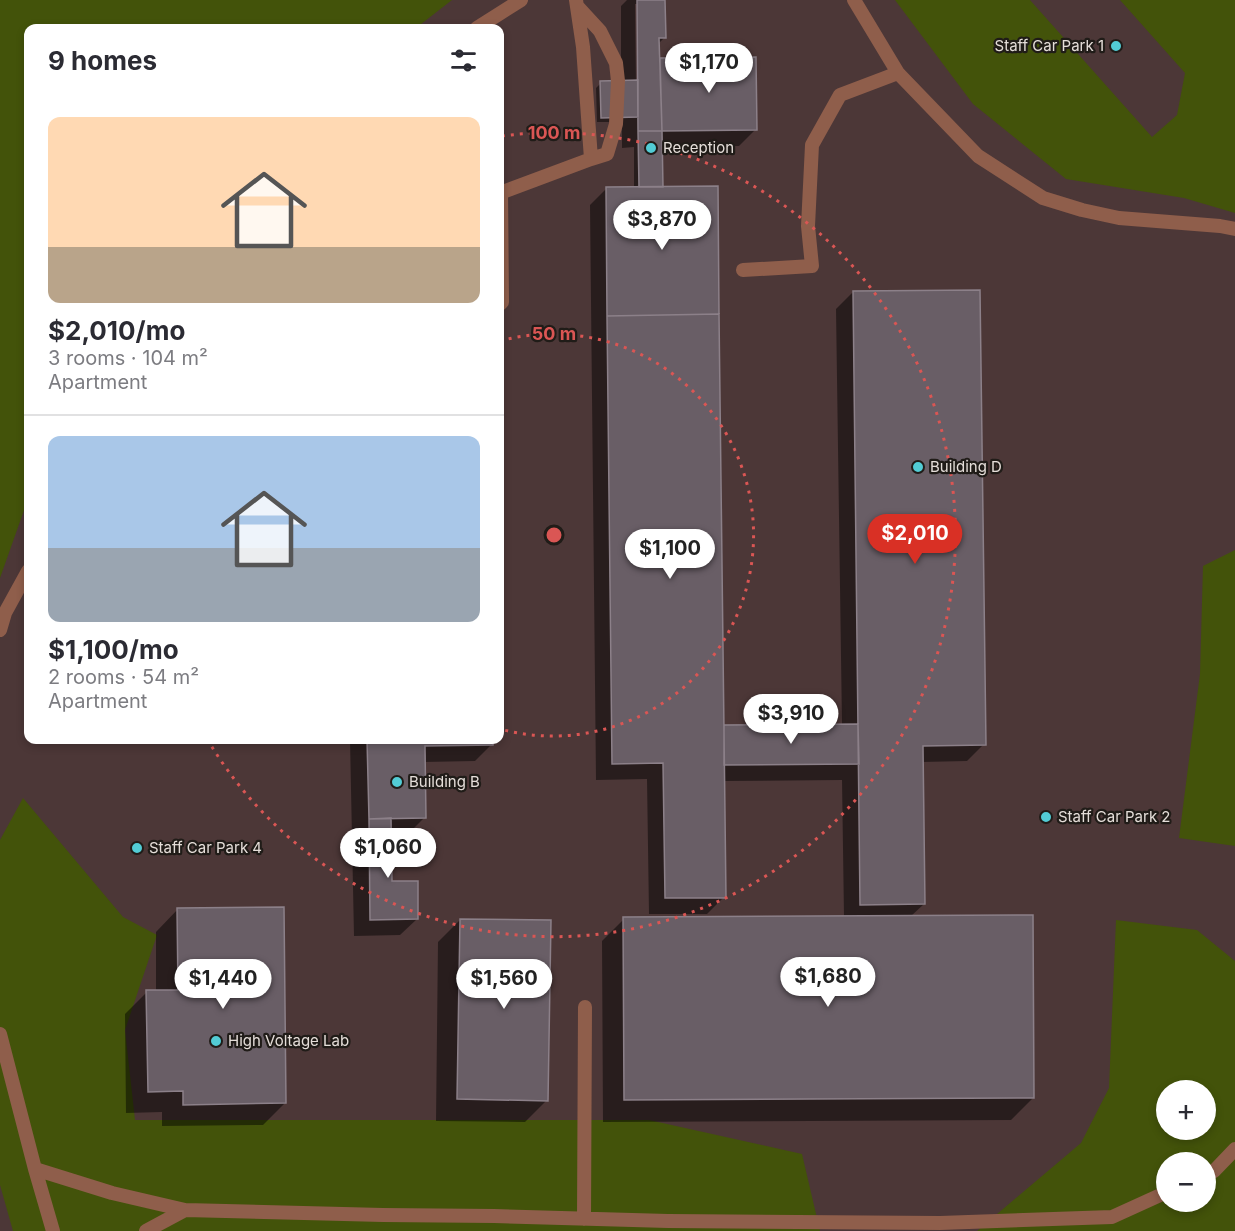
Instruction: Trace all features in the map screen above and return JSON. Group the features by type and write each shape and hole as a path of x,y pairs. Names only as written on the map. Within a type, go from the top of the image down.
{"lane":[{"path":"483,24 521,0"},
{"path":"854,0 898,73 978,156 1043,198 1119,218 1220,226 1235,230"},
{"path":"576,3 583,47 591,159"},
{"path":"504,191 607,154 616,124 618,81 616,63 600,31 576,3"},
{"path":"744,270 812,266 808,226 812,145 840,95 898,73"},
{"path":"0,630 5,613 24,578"},
{"path":"584,1219 585,1007"},
{"path":"0,1034 53,1231"},
{"path":"1216,1169 1235,1149"},
{"path":"35,1169 112,1193 185,1210 383,1215 668,1221 940,1223 1112,1217 1156,1197"},
{"path":"146,1231 185,1210"}],"shaded area":[{"path":"0,0 1235,0 1235,1231 0,1231"}],"green space":[{"path":"0,0 452,0 421,24 24,24 24,510 0,578"},
{"path":"895,0 1030,0 1152,137 1177,115 1185,73 1120,0 1235,0 1235,213 1184,198 1066,179 973,104"},
{"path":"1235,550 1235,846 1179,838 1200,674 1203,566"},
{"path":"23,798 123,917 157,935 125,1030 135,1120 649,1120 802,1154 820,1231 13,1231 0,1185 0,840"},
{"path":"1116,920 1197,930 1235,961 1235,1231 977,1231 1081,1143 1109,1088"}],"building":[{"path":"637,0 665,0 666,38 659,38 662,131 638,131"},
{"path":"756,57 757,130 662,131 660,58"},
{"path":"638,80 638,117 601,118 600,81"},
{"name":"Reception","path":"638,131 662,131 663,187 639,187"},
{"path":"718,186 719,314 607,316 606,187"},
{"name":"Building D","path":"980,290 986,745 923,746 925,904 860,905 853,291"},
{"path":"719,314 726,898 665,898 663,763 612,764 607,316"},
{"path":"858,724 859,764 724,765 724,725"},
{"name":"Building B","path":"367,744 493,744 425,746 426,818 369,819"},
{"path":"391,818 392,881 418,881 418,919 370,920 369,819"},
{"name":"High Voltage Lab","path":"284,907 286,1103 183,1105 183,1091 148,1092 146,990 178,990 177,908"},
{"path":"1033,915 1034,1098 624,1100 623,917"},
{"path":"460,919 551,920 548,1101 457,1099"}],"place":[{"name":"Staff Car Park 1","path":"1116,46"},
{"name":"Reception","path":"651,148"},
{"name":"Building D","path":"918,467"},
{"name":"Building B","path":"397,782"},
{"name":"Staff Car Park 2","path":"1046,817"},
{"name":"Staff Car Park 4","path":"137,848"},
{"name":"High Voltage Lab","path":"216,1041"}]}
